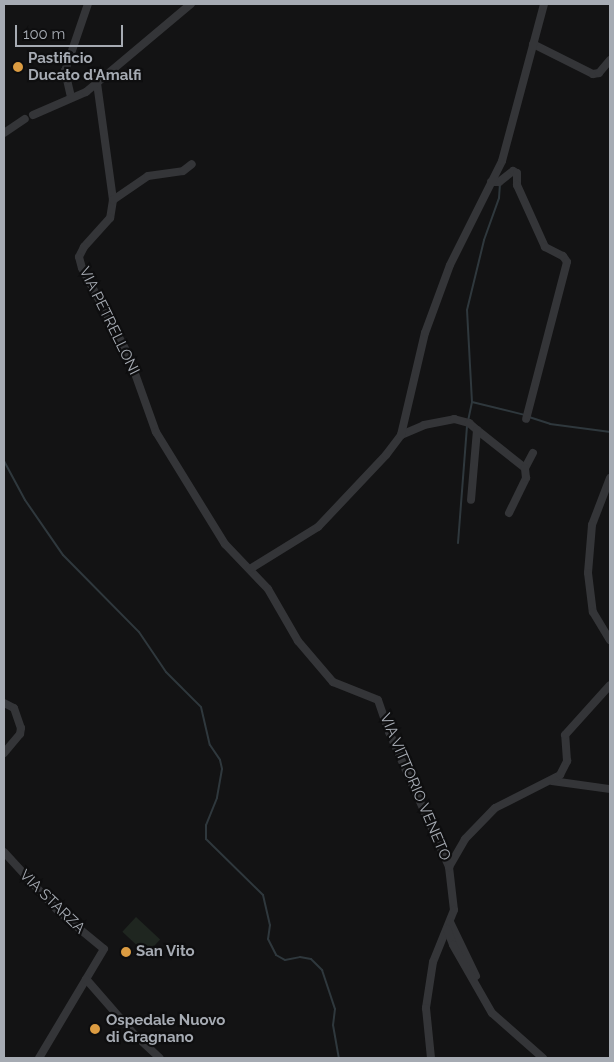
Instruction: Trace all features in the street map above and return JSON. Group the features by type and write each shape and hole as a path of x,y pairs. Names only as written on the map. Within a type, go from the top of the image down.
{"street":[{"path":"71,97 65,71 88,4"},
{"path":"33,115 97,84 191,4"},
{"path":"250,569 318,526 386,455 401,435 425,333 450,266 498,181 537,46 544,4"},
{"path":"537,46 593,74 599,74 610,60"},
{"name":"VIA PETRELLONI","path":"97,84 113,200 110,218 84,247 79,257 82,268 128,354 160,439 225,544 250,569"},
{"path":"4,133 25,118"},
{"path":"113,200 148,176 183,171 192,164"},
{"path":"498,181 512,170 517,172 517,185 545,247 563,256 567,262 526,419"},
{"path":"401,435 424,425 454,419 467,422 524,468 526,478 509,513"},
{"path":"471,500 477,430"},
{"path":"524,468 533,453"},
{"path":"610,478 592,525 588,573 592,612 610,640"},
{"name":"VIA VITTORIO VENETO","path":"250,569 268,589 298,641 333,682 378,700 450,868 454,910 433,962 426,1008 431,1058"},
{"path":"450,868 468,835 495,808 552,781 565,769 565,735 610,685"},
{"path":"4,703 14,708 21,728 20,734 4,753"},
{"path":"552,781 610,789"},
{"name":"VIA STARZA","path":"4,852 60,912 104,949 86,979"},
{"path":"454,910 462,943"},
{"path":"448,925 462,943 502,1023"},
{"path":"448,925 481,994 502,1023 543,1058"},
{"path":"39,1058 86,979 134,1034 160,1058"}],"shaded area":[{"path":"136,917 160,940 146,954 122,932"}],"waterway":[{"path":"468,421 472,402 467,310 484,240 499,198 500,184"},
{"path":"472,402 525,415"},
{"path":"529,417 550,424 610,432"},
{"path":"458,543 467,426"},
{"path":"4,461 25,500 63,555 139,632 166,672 201,707 210,745 220,760 222,769 217,798 206,825 206,839 263,895 270,925 268,939 276,955 285,960 300,957 311,959 322,970 335,1009 333,1025 339,1058"}],"place":[{"name":"Pastificio Ducato d'Amalfi","path":"18,67"},
{"name":"San Vito","path":"126,952"},
{"name":"Ospedale Nuovo di Gragnano","path":"95,1029"}]}
